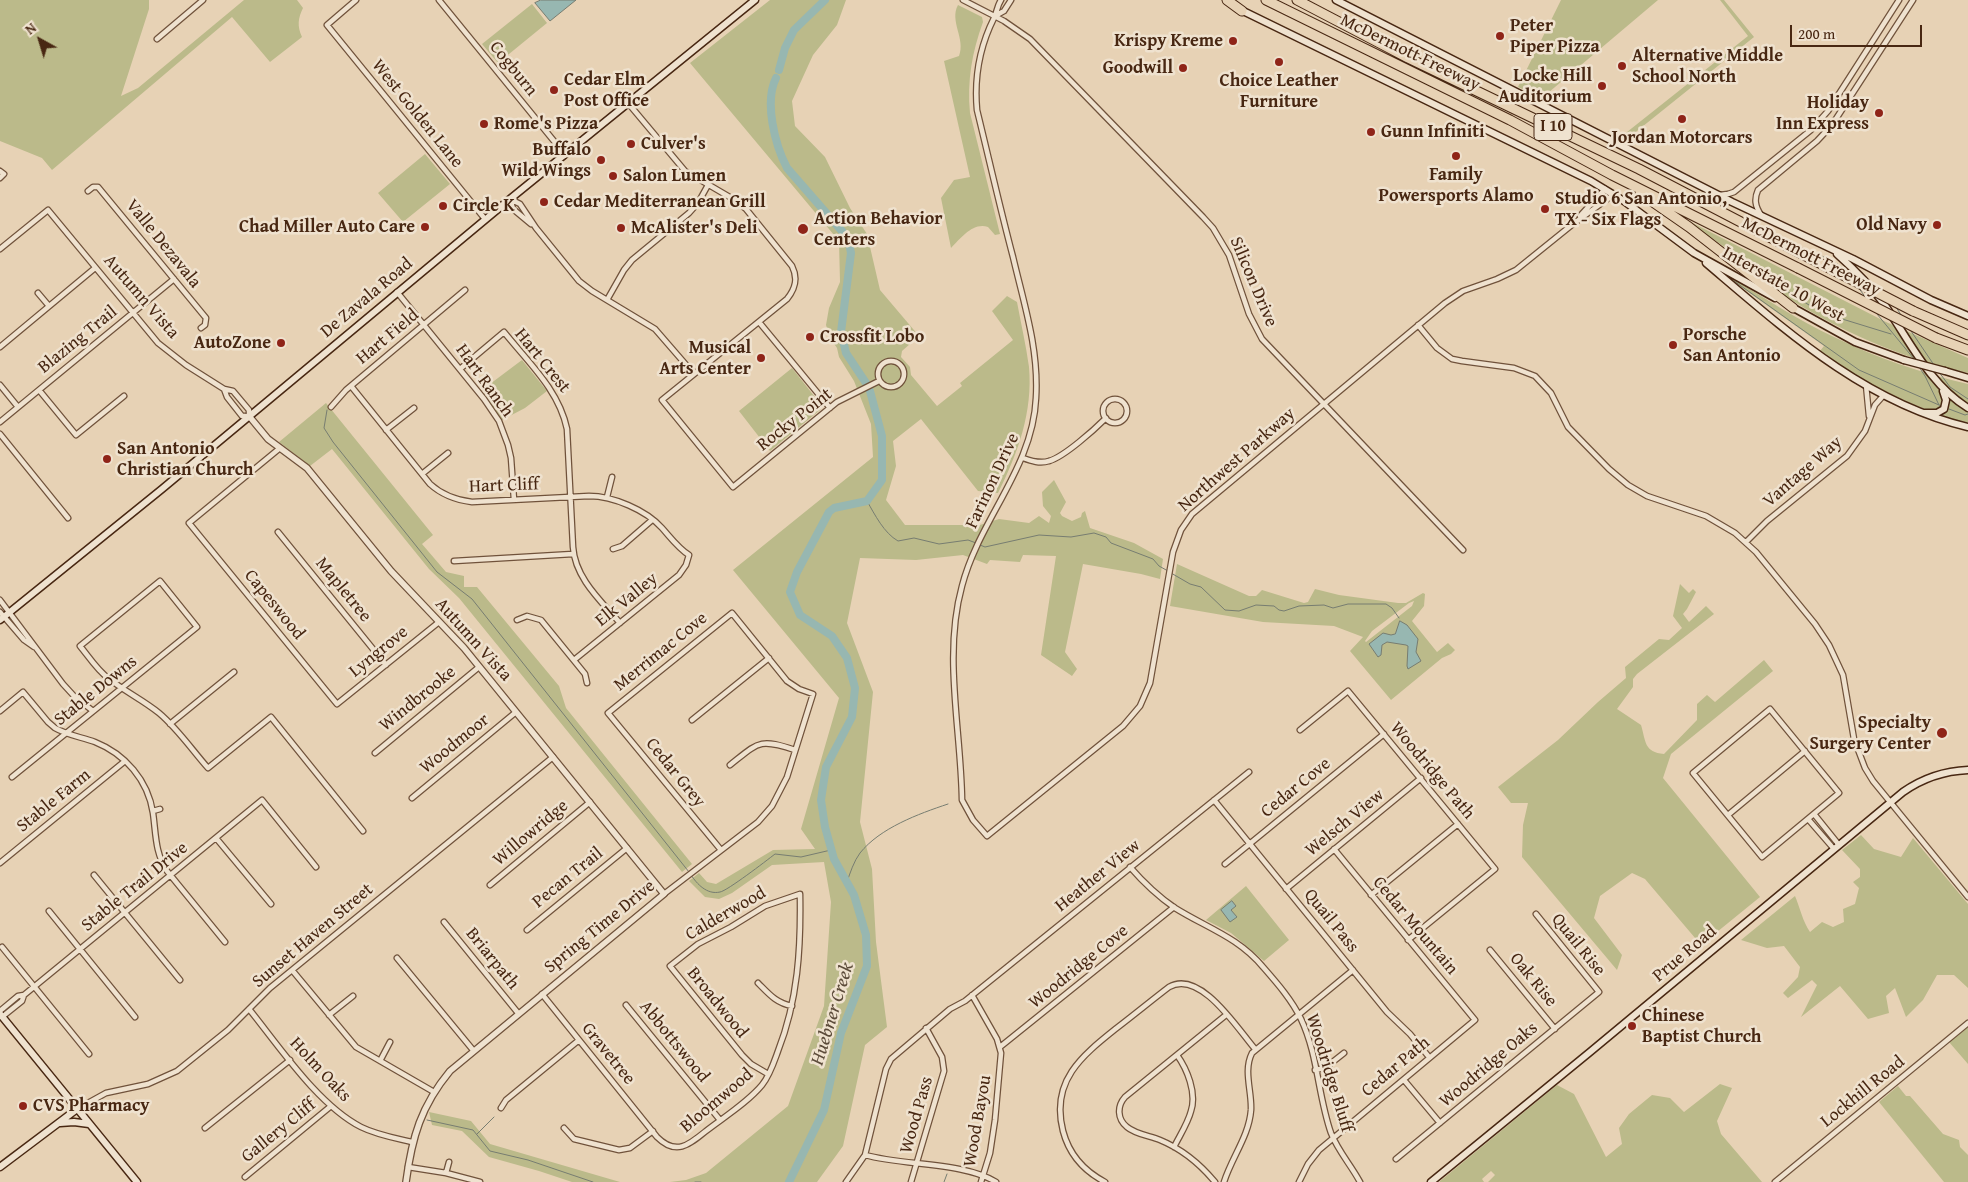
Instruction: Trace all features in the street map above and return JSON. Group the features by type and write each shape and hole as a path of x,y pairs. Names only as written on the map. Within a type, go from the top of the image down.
{"highway":[{"path":"1227,0 1242,11"},
{"name":"McDermott Freeway","path":"1266,0 1510,120 1612,175 1936,338 1968,350"},
{"name":"McDermott Freeway","path":"1297,0 1408,58 1639,170 1913,311 1968,335"},
{"path":"1612,175 1689,227 1793,308"}],"main road":[{"name":"De Zavala Road","path":"4,615 755,0"},
{"name":"Interstate 10 West","path":"1222,0 1561,166 1613,194 1694,253 1855,342 1904,360 1968,378"},
{"path":"1336,0 1719,195 1832,249 1931,300 1968,316"},
{"path":"1832,249 1856,270 1884,303 1942,388 1956,401 1968,408"},
{"path":"1694,253 1814,351 1883,396 1918,412 1968,427"},
{"path":"1918,412 1937,413 1944,409 1946,400 1942,388"},
{"name":"Prue Road","path":"1431,1182 1890,802 1911,786 1928,777 1947,772 1968,770"},
{"path":"1,1014 137,1182"},
{"path":"0,1167 77,1109"},
{"path":"58,1123 90,1124"}],"street":[{"path":"156,39 203,0"},
{"name":"West Golden Lane","path":"356,0 327,25 486,219"},
{"name":"Cogburn","path":"439,0 558,146 564,156"},
{"name":"Silicon Drive","path":"963,0 1017,29 1042,50 1203,217 1213,228 1229,255 1249,314 1262,339 1463,550"},
{"name":"Farinon Drive","path":"986,836 973,820 962,800 954,637 960,593 972,555 1022,458 1034,420 1036,398 1035,353 977,110 977,66 980,52 998,5 1002,0"},
{"name":"Farinon Drive","path":"995,16 1004,11 1011,0"},
{"path":"1719,195 1734,192 1816,125 1828,111 1899,0"},
{"path":"1762,216 1757,210 1755,200 1758,190 1817,142 1832,126 1913,0"},
{"path":"510,199 520,204 536,228 579,281 592,291 655,328 694,374 759,322 792,293 795,286 795,273 792,266 746,209 733,199 690,175 678,164 628,103"},
{"path":"607,300 628,265 690,213 708,185"},
{"name":"Valle Dezavala","path":"88,191 93,187 98,187 174,278 206,318 205,325 201,328"},
{"name":"Northwest Parkway","path":"1573,224 1605,190"},
{"name":"Northwest Parkway","path":"986,836 1123,726 1140,706 1150,683 1171,563 1181,530 1192,514 1445,303 1463,291 1516,270 1613,194"},
{"path":"510,199 513,209 536,228"},
{"name":"Autumn Vista","path":"0,249 48,210 165,349 224,389 233,391 249,410 249,416 265,436 307,468 391,571 480,667 664,894"},
{"path":"1,344 96,268"},
{"name":"Blazing Trail","path":"0,422 174,278"},
{"name":"Hart Field","path":"331,407 351,386 465,290"},
{"name":"Hart Ranch","path":"397,292 492,409 504,433 511,458 514,500"},
{"path":"38,293 49,306"},
{"path":"759,322 830,408"},
{"path":"1418,325 1436,348 1452,359 1514,368 1535,376 1551,392 1568,426 1609,469 1628,485 1647,496 1706,516 1721,524 1746,542 1756,552 1815,624 1829,645 1843,675 1851,724 1859,754 1873,781 1968,897"},
{"name":"Hart Crest","path":"460,369 504,332 555,396 562,410 567,429 573,554 579,571 586,582 620,623"},
{"path":"895,362 903,368 904,378 898,386 887,387 879,381 879,370 885,363 895,362"},
{"name":"Rocky Point","path":"694,374 662,400 732,487 830,408 845,398 879,381"},
{"path":"0,385 18,407"},
{"path":"1866,385 1870,417"},
{"name":"Hart Cliff","path":"351,386 422,474 441,492 459,500 479,502 607,497 630,506 662,527 677,546 689,555"},
{"name":"Autumn Vista","path":"224,389 226,397 242,416 249,416"},
{"path":"39,390 76,435 124,396"},
{"name":"Vantage Way","path":"1746,542 1767,521 1847,456 1865,431 1875,405 1883,396"},
{"path":"1117,399 1125,403 1128,412 1123,420 1114,423 1106,418 1103,409 1108,401 1117,399"},
{"path":"386,430 414,408"},
{"path":"1022,458 1043,463 1055,459 1096,428 1106,418"},
{"path":"567,429 573,428"},
{"path":"0,434 68,518"},
{"name":"Capeswood","path":"280,448 189,523 338,704"},
{"path":"422,474 448,453"},
{"path":"607,497 612,477"},
{"path":"613,549 622,546 652,520"},
{"name":"Mapletree","path":"278,532 386,665"},
{"path":"454,562 573,554"},
{"name":"Elk Valley","path":"574,660 678,575 686,565 689,555"},
{"name":"Stable Downs","path":"12,777 197,627 160,582 80,646 102,673 122,687"},
{"path":"0,600 4,615 24,640 35,648 74,696 93,711"},
{"name":"Merrimac Cove","path":"608,713 732,613 769,658"},
{"path":"517,620 527,616 541,620 585,674 587,683"},
{"name":"Lyngrove","path":"338,704 439,622"},
{"path":"692,720 769,658"},
{"name":"Spring Time Drive","path":"406,1182 412,1142 423,1111 434,1092 450,1071 473,1050 664,894 758,822 772,806 782,788 813,694 791,684 769,658"},
{"name":"Windbrooke","path":"375,752 480,667"},
{"path":"170,724 234,672"},
{"path":"122,687 158,712 208,768 271,717 363,831"},
{"name":"Woodridge Path","path":"1300,730 1348,691 1495,869 1408,940"},
{"path":"0,711 23,692 48,722 66,733 101,745 125,761 143,783 153,811 158,855 170,875 224,942"},
{"path":"1770,709 1805,751 1839,793 1762,857 1693,773 1770,709"},
{"name":"Woodmoor","path":"412,798 516,712"},
{"name":"Cedar Grey","path":"608,713 720,850"},
{"name":"Cedar Cove","path":"1225,864 1384,734"},
{"path":"730,765 763,742 775,743 795,750"},
{"path":"1728,815 1805,751"},
{"name":"Sunset Haven Street","path":"77,1109 112,1091 148,1084 172,1074 228,1030 292,970 553,757"},
{"name":"Stable Farm","path":"0,863 125,761"},
{"name":"Heather View","path":"865,1155 887,1065 894,1054 950,1009 965,1001 1249,772"},
{"name":"Welsch View","path":"1286,889 1421,778"},
{"name":"Stable Trail Drive","path":"1,1014 22,1001 24,995 262,800 316,866"},
{"name":"Quail Pass","path":"1214,800 1352,970 1387,1012 1410,1034 1429,1058"},
{"name":"Willowridge","path":"490,884 590,802"},
{"path":"153,811 160,809"},
{"path":"1814,814 1837,847"},
{"path":"1808,819 1819,832 1837,847"},
{"path":"1371,895 1458,824"},
{"path":"1819,832 1825,828"},
{"path":"148,831 155,830"},
{"path":"216,838 270,904"},
{"name":"Pecan Trail","path":"527,930 627,848"},
{"name":"Cedar Mountain","path":"1334,850 1475,1020"},
{"name":"Woodridge Bluff","path":"1130,867 1146,884 1174,907 1244,947 1264,967 1283,991 1298,1014 1310,1044 1333,1138 1360,1181"},
{"path":"94,874 180,980"},
{"name":"Calderwood","path":"670,966 698,944 765,906 800,894"},
{"name":"Bloomwood","path":"653,1131 666,1145 682,1147 694,1142 756,1091 768,1074 784,1037 792,1006 799,966 800,894"},
{"name":"Woodridge Cove","path":"1000,1047 1174,907"},
{"path":"49,911 135,1017"},
{"name":"Quail Rise","path":"1536,914 1599,992"},
{"name":"Briarpath","path":"444,922 518,1013"},
{"path":"2,947 89,1054"},
{"name":"Oak Rise","path":"1490,950 1554,1028"},
{"path":"398,958 473,1050"},
{"name":"Broadwood","path":"670,966 742,1056 768,1074"},
{"path":"292,970 356,1047 434,1092"},
{"path":"1224,1182 1250,1119 1251,1101 1247,1068 1248,1060 1255,1049 1352,970"},
{"path":"1105,1182 1080,1164 1064,1135 1061,1119 1062,1094 1067,1079 1075,1065 1097,1044 1169,987 1178,982 1186,982 1200,989 1212,999 1255,1049"},
{"path":"758,983 772,998 792,1006"},
{"name":"Woodridge Oaks","path":"1396,1159 1599,992"},
{"name":"Gravetree","path":"542,994 653,1131"},
{"path":"972,995 1000,1047"},
{"path":"329,1016 353,996"},
{"name":"Abbottswood","path":"626,1005 720,1120"},
{"name":"Holm Oaks","path":"249,1009 314,1089 332,1106 361,1127 389,1137 412,1142"},
{"path":"1215,1182 1193,1159 1174,1147 1129,1129 1120,1118 1118,1110 1125,1097 1226,1015"},
{"name":"Cedar Path","path":"1299,1182 1313,1157 1333,1138 1475,1020"},
{"name":"Lockhill Road","path":"1775,1182 1968,1023"},
{"name":"Wood Pass","path":"911,1182 918,1164 944,1071 942,1057 926,1028"},
{"path":"501,1108 506,1100 579,1040"},
{"path":"380,1061 390,1042"},
{"name":"Wood Bayou","path":"980,1182 990,1153 1001,1064 1000,1047"},
{"path":"1315,1070 1331,1064 1344,1053"},
{"path":"1174,1147 1188,1118 1193,1102 1187,1073 1177,1055"},
{"path":"205,1128 290,1060"},
{"path":"1404,1080 1440,1123"},
{"name":"Gallery Cliff","path":"245,1177 332,1106"},
{"path":"564,1128 574,1139 619,1150 630,1148 653,1131"},
{"path":"846,1182 865,1155 960,1170 983,1175 996,1182"},
{"path":"446,1173 449,1162"},
{"path":"408,1167 446,1173 466,1180 480,1182"}],"shaded area":[{"path":"0,0 149,0 149,9 121,96 138,88 244,0 297,0 303,8 299,22 302,37 270,62 232,17 52,170 42,158 0,141"},
{"path":"770,0 846,0 837,25 813,55 792,101 795,126 825,157 850,208 867,234 880,290 919,336 902,351 901,357 910,367 911,375 937,406 962,386 960,383 1013,340 992,311 1007,296 1017,302 1029,367 1029,400 1018,447 998,493 978,491 921,419 893,441 896,466 886,500 905,525 980,525 999,519 1029,523 1039,516 1049,523 1051,516 1043,506 1042,492 1054,480 1066,502 1060,513 1062,516 1072,521 1081,517 1085,511 1090,528 1134,543 1163,559 1160,579 1083,564 1065,652 1077,669 1072,676 1041,655 1056,556 1023,555 1020,562 990,560 987,564 963,555 916,560 860,558 847,623 873,692 860,822 872,869 876,942 887,1027 865,1045 843,1146 817,1182 670,1182 686,1180 706,1173 788,1106 824,1006 831,902 824,862 772,865 732,893 719,899 705,897 689,881 699,873 707,882 716,884 773,850 815,849 801,829 839,698 733,570 873,457 871,424 854,381 839,357 837,348 830,338 826,325 829,308 840,282 839,241 690,63"},
{"path":"1561,0 1658,0 1542,98 1518,87"},
{"path":"1720,0 1724,0 1754,37 1627,139 1622,136 1748,36"},
{"path":"532,4 547,23 498,63 482,44"},
{"path":"958,5 982,17 983,22 971,67 970,113 1000,234 995,235 988,227 977,227 963,236 951,248 941,198 954,180 970,177 944,61 959,56 961,50 955,17"},
{"path":"425,154 450,184 403,222 378,193"},
{"path":"1679,216 1886,322 1968,358 1968,373 1939,366 1884,347 1857,336 1805,309 1756,277 1759,271 1710,237 1707,239"},
{"path":"1731,278 1782,309 1850,345 1899,364 1968,384 1968,423 1930,411 1891,394 1835,362 1820,351 1824,346"},
{"path":"522,360 547,391 525,408 502,420 482,390"},
{"path":"792,368 822,406 820,410 770,451 739,411"},
{"path":"326,403 433,535 422,544 446,572 464,576 464,587 477,587 559,686 566,708 692,864 682,872 459,598 429,569 332,449 310,466 279,442"},
{"path":"1177,564 1249,596 1256,596 1262,590 1304,603 1308,602 1315,589 1339,595 1398,603 1406,603 1423,593 1425,594 1424,606 1412,621 1437,652 1448,643 1455,650 1442,658 1391,700 1350,651 1363,637 1334,626 1263,622 1170,606","holes":["1414,601 1412,606 1366,642 1365,641 1372,631"]},
{"path":"1680,584 1689,593 1693,589 1696,592 1683,614 1689,622 1706,606 1714,614 1637,674 1633,679 1633,687 1617,709 1641,725 1649,748 1657,753 1664,754 1697,720 1697,704 1707,695 1715,702 1764,660 1773,671 1671,754 1663,778 1760,897 1701,945 1645,879 1632,873 1600,896 1594,918 1622,955 1617,970 1522,857 1523,825 1528,803 1511,803 1498,787 1558,740 1626,678 1625,667 1659,639 1669,640 1682,628 1673,616"},
{"path":"1861,835 1874,849 1901,857 1913,838 1968,904 1968,988 1954,975 1937,975 1923,1000 1906,1017 1895,988 1886,996 1889,1013 1868,1019 1840,986 1801,1017 1817,985 1812,980 1788,998 1783,993 1798,977 1800,967 1784,946 1767,948 1741,940 1795,896 1810,932 1822,922 1833,927 1844,922 1843,909 1855,904 1859,888 1853,882 1860,877 1860,869 1842,850"},
{"path":"1246,886 1289,940 1264,961 1231,933 1206,920"},
{"path":"1968,1027 1968,1064 1949,1042"},
{"path":"1720,1084 1732,1088 1717,1121 1721,1134 1762,1182 1488,1182 1495,1175 1491,1171 1482,1179 1484,1182 1439,1182 1557,1085 1574,1094 1606,1157 1622,1144 1619,1128 1629,1114 1652,1095 1670,1098 1684,1112"},
{"path":"1898,1086 1906,1096 1910,1096 1943,1134 1959,1140 1960,1147 1968,1155 1968,1182 1944,1182 1879,1102"},
{"path":"429,1112 471,1121 490,1144 620,1182 572,1182 489,1157 462,1131 432,1125"}],"water":[{"path":"541,0 576,0 550,21 535,3"},
{"path":"1400,621 1407,625 1418,639 1416,652 1421,661 1408,669 1408,646 1387,642 1382,645 1381,655 1378,657 1369,644 1383,633 1395,634"},
{"path":"1232,901 1236,906 1231,910 1237,917 1230,922 1221,910"}],"waterway":[{"name":"Huebner Creek","path":"779,70 785,48 794,30 825,0"},
{"name":"Huebner Creek","path":"776,78 771,99 772,123 787,168 848,238 851,253 841,332 846,353 866,383"},
{"path":"1814,252 1841,266 1846,272"},
{"path":"1754,270 1809,305 1839,318 1891,334"},
{"path":"1734,281 1859,370 1939,405"},
{"path":"1858,287 1866,298"},
{"path":"1896,307 1901,315"},
{"path":"1877,314 1914,359"},
{"path":"1911,331 1934,365"},
{"path":"1919,367 1941,406"},
{"path":"1939,372 1950,387 1968,399"},
{"name":"Huebner Creek","path":"789,1182 824,1110 841,1033 867,966 866,935 854,895 834,859 825,827 821,800 826,767 852,717 855,688 847,658 832,636 800,615 790,592 797,572 829,512 834,508 867,501 882,480 882,436 870,391"},
{"path":"1949,409 1965,415 1968,414"},
{"path":"327,410 324,428 333,442 437,572 472,599 689,872"},
{"path":"867,501 884,529 898,541 914,538 939,544 968,540 976,543"},
{"path":"980,545 985,547 1039,535 1071,537 1094,533 1106,537 1111,543 1153,559 1159,566 1168,571"},
{"path":"1171,573 1190,584 1201,587 1225,610 1239,611 1256,605 1274,606 1284,611 1299,606 1324,605 1333,608 1348,604 1386,604 1392,608 1399,618"},
{"path":"847,882 852,867 860,853 878,836 912,817 948,804"},
{"path":"691,875 699,885 707,890 720,892 775,854 801,857 831,850"},
{"path":"477,1134 494,1117"},
{"path":"427,1120 473,1130 490,1151 528,1160 593,1182"},
{"path":"944,1182 947,1174"},
{"path":"695,1182 701,1182"}],"place":[{"name":"Peter Piper Pizza","path":"1500,36"},
{"name":"Krispy Kreme","path":"1233,41"},
{"name":"Choice Leather Furniture","path":"1279,62"},
{"name":"Alternative Middle School North","path":"1622,66"},
{"name":"Goodwill","path":"1183,68"},
{"name":"Locke Hill Auditorium","path":"1602,86"},
{"name":"Cedar Elm Post Office","path":"554,90"},
{"name":"Holiday Inn Express","path":"1879,113"},
{"name":"Jordan Motorcars","path":"1682,119"},
{"name":"Rome's Pizza","path":"484,124"},
{"name":"Gunn Infiniti","path":"1371,132"},
{"name":"Culver's","path":"631,144"},
{"name":"Family Powersports Alamo","path":"1456,156"},
{"name":"Buffalo Wild Wings","path":"601,160"},
{"name":"Salon Lumen","path":"613,176"},
{"name":"Cedar Mediterranean Grill","path":"544,202"},
{"name":"Circle K","path":"443,206"},
{"name":"Studio 6 San Antonio, TX - Six Flags","path":"1545,209"},
{"name":"Old Navy","path":"1937,225"},
{"name":"Chad Miller Auto Care","path":"425,227"},
{"name":"McAlister's Deli","path":"621,228"},
{"name":"Action Behavior Centers","path":"803,229"},
{"name":"Crossfit Lobo","path":"810,337"},
{"name":"AutoZone","path":"281,343"},
{"name":"Porsche San Antonio","path":"1673,345"},
{"name":"Musical Arts Center","path":"761,358"},
{"name":"San Antonio Christian Church","path":"107,459"},
{"name":"Specialty Surgery Center","path":"1942,733"},
{"name":"Chinese Baptist Church","path":"1632,1026"},
{"name":"CVS Pharmacy","path":"23,1106"}]}
